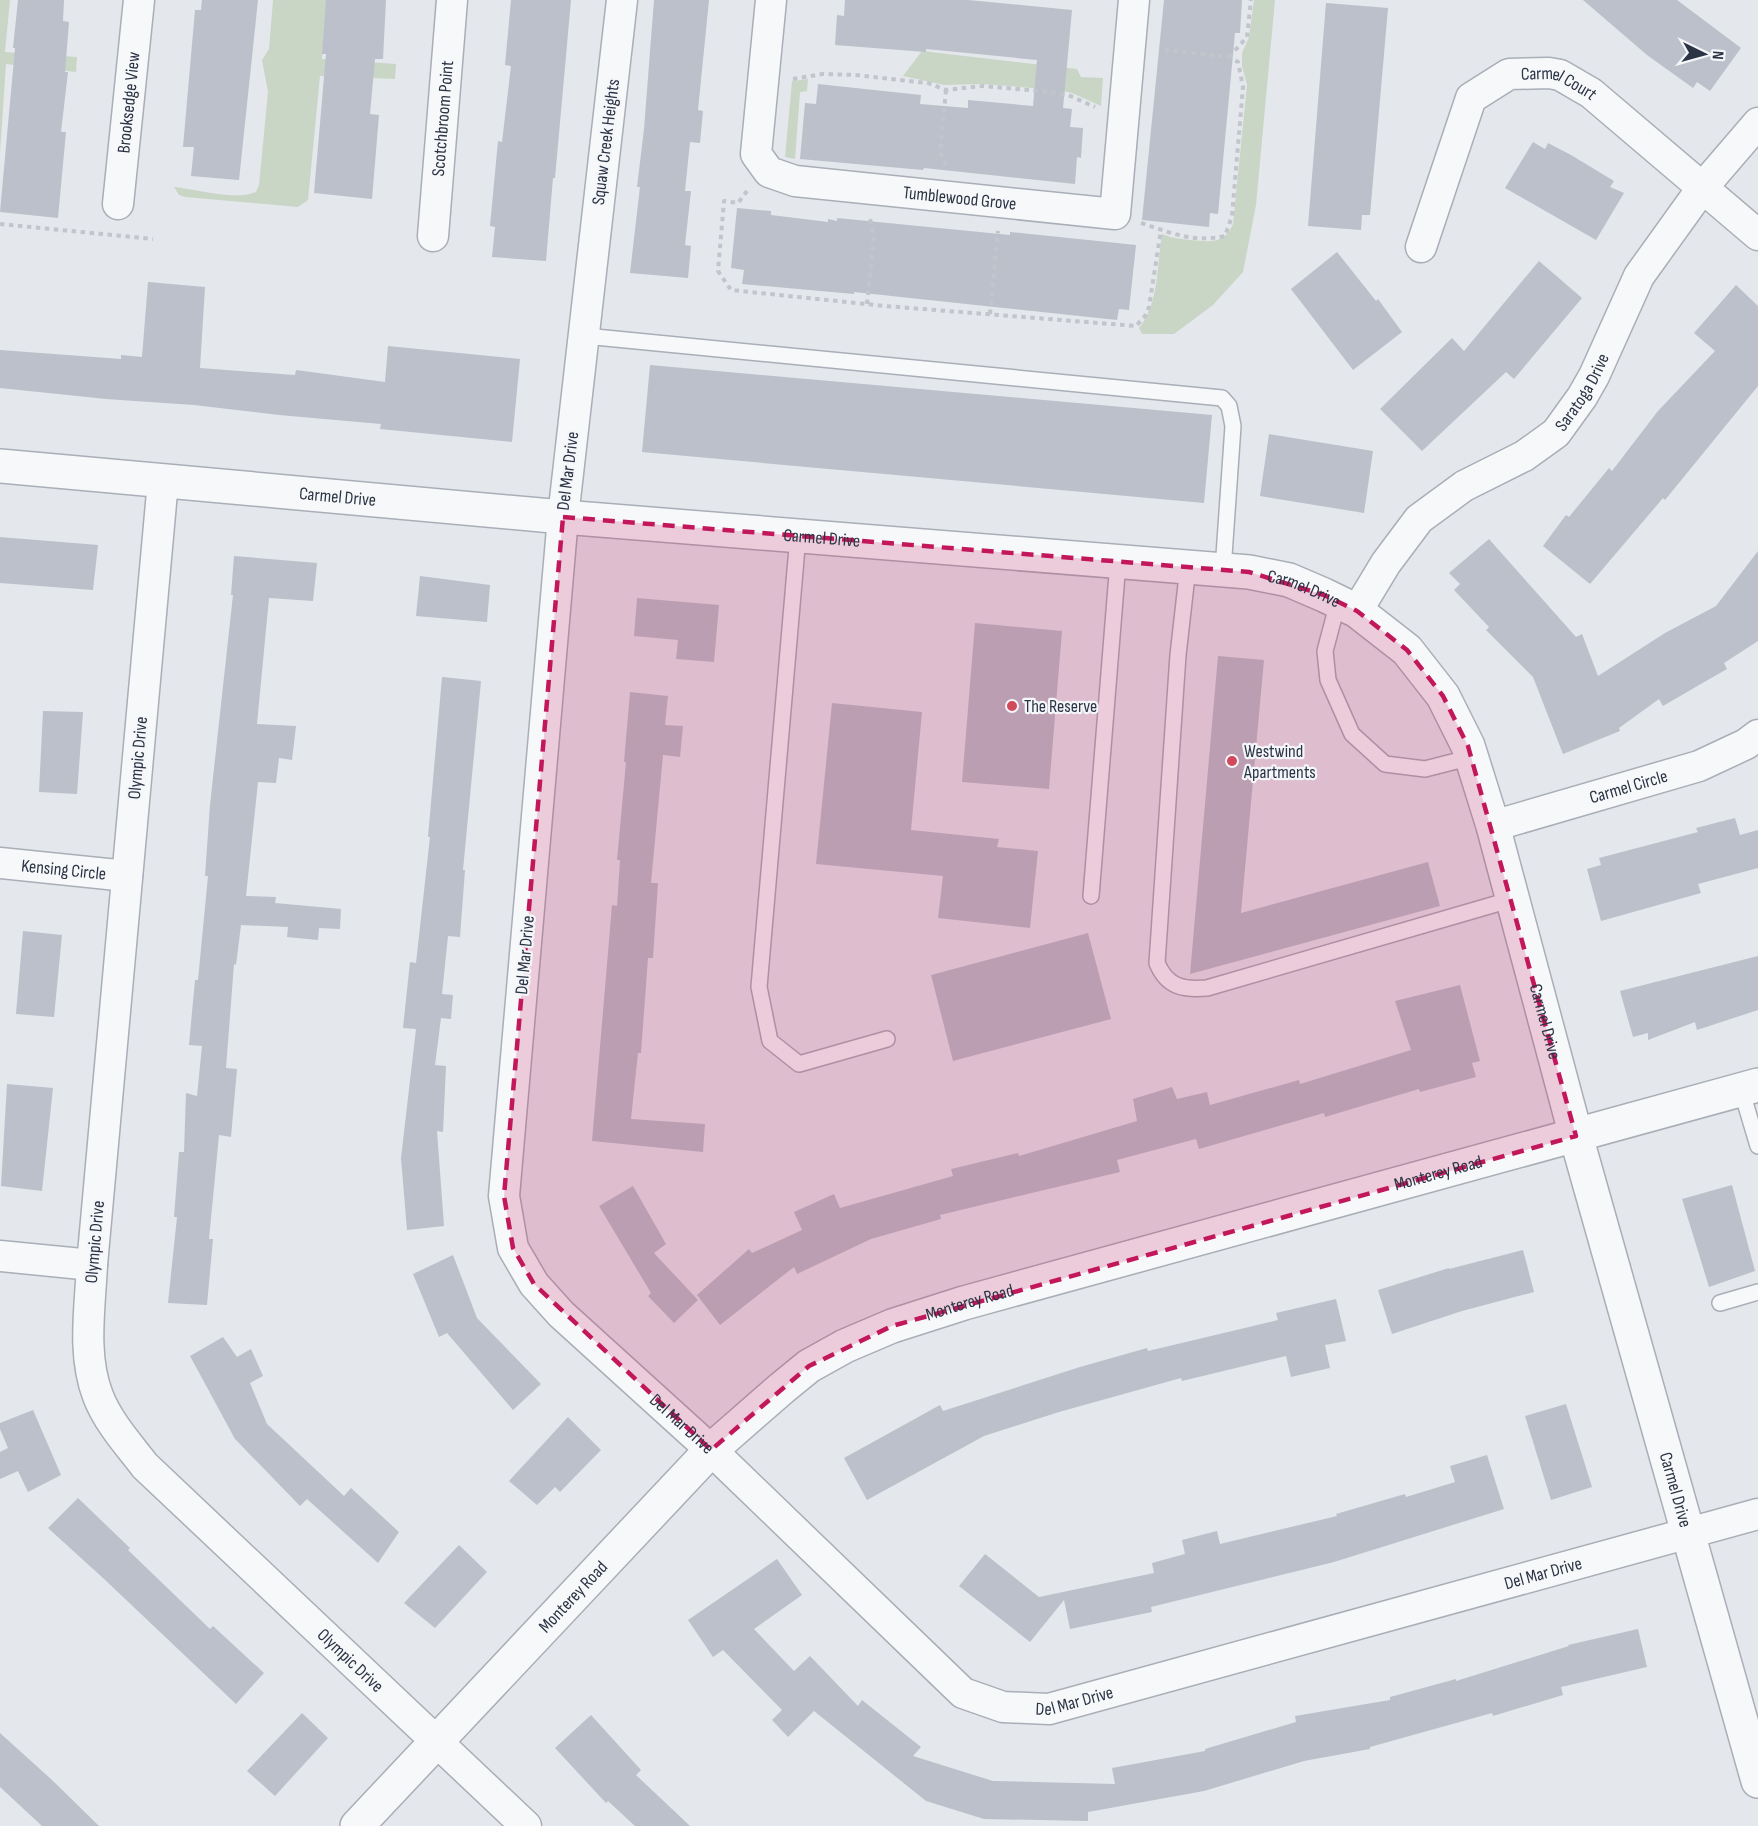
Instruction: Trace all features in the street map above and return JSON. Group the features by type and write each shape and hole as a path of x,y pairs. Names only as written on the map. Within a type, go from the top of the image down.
{"street":[{"name":"Brooksedge View","path":"118,204 139,0"},
{"name":"Scotchbroom Point","path":"433,237 452,0"},
{"name":"Squaw Creek Heights","path":"589,284 605,163 622,0"},
{"path":"766,168 756,154 771,0"},
{"path":"1115,214 1134,0"},
{"name":"Carmel Court","path":"1421,247 1471,98 1509,74 1560,75 1591,93 1703,187"},
{"name":"Saratoga Drive","path":"1348,606 1386,563 1419,519 1464,486 1524,456 1556,433 1594,376 1639,276 1703,187 1758,123"},
{"name":"Tumblewood Grove","path":"766,168 769,172 795,181 1115,214"},
{"path":"1703,187 1758,235"},
{"name":"Del Mar Drive","path":"589,284 563,517 504,1196 513,1248 534,1284 561,1314 711,1450 963,1693 1003,1707 1049,1709 1758,1514"},
{"name":"Carmel Drive","path":"0,466 563,517 1249,572 1289,580 1348,606 1407,650 1443,696 1472,757 1758,1781"},
{"name":"Olympic Drive","path":"163,481 93,1265 88,1350 98,1396 118,1432 145,1466 526,1826"},
{"name":"Carmel Circle","path":"1493,826 1699,766 1746,744 1758,735"},
{"name":"Kensing Circle","path":"0,863 127,876"},
{"name":"Monterey Road","path":"357,1826 711,1450 809,1366 845,1346 892,1326 964,1304 1750,1087"},
{"path":"0,1256 93,1265"}],"lane":[{"path":"585,336 1222,398 1229,406 1233,426 1223,570"},
{"path":"798,536 759,987 770,1041 799,1064 886,1039"},
{"path":"1091,896 1118,562"},
{"path":"1188,567 1178,655 1157,963 1163,976 1189,990 1207,988 1513,899"},
{"path":"1348,606 1325,651 1328,680 1352,734 1385,764 1425,769 1472,757"},
{"path":"1750,1087 1758,1146"},
{"path":"1720,1303 1758,1292"}],"path":[{"path":"1229,57 1247,37 1251,0"},
{"path":"1115,214 1178,237 1212,239 1225,236 1232,216 1243,87 1238,62 1229,57 1129,46"},
{"path":"789,80 822,74 856,75 928,83 946,90 983,86 1050,92 1068,95 1104,111"},
{"path":"946,90 940,152 950,174 950,197"},
{"path":"766,168 738,202 724,201 718,271 731,290 867,304 1136,326 1149,307 1161,230"},
{"path":"867,304 874,236 868,211 870,189"},
{"path":"990,314 1002,202"},
{"path":"0,224 153,239"}],"highlighted area":[{"path":"563,517 1249,572 1324,595 1357,611 1407,650 1443,696 1468,746 1576,1136 892,1326 809,1366 711,1450 534,1284 513,1248 504,1196"}],"green space":[{"path":"0,0 10,0 5,52 77,57 76,72 6,64 0,153"},
{"path":"273,0 327,0 322,59 396,64 395,79 320,76 308,200 298,207 179,195 174,187 226,195 256,192 259,185 268,92 262,60 269,49"},
{"path":"1254,0 1275,0 1256,205 1243,272 1213,305 1174,334 1142,334 1139,328 1146,318 1154,296 1162,234 1180,239 1210,241 1226,235 1233,224 1247,85 1242,66 1242,53 1249,37"},
{"path":"922,51 1077,69 1081,77 1103,78 1101,106 1072,93 1058,90 982,84 944,85 903,76"},
{"path":"808,79 807,91 800,92 795,159 785,157 792,81"}],"building":[{"path":"18,0 64,0 63,21 69,22 65,72 68,72 61,132 66,132 58,218 0,212"},
{"path":"202,0 258,0 239,180 191,176 194,147 183,147 195,10 201,10"},
{"path":"326,0 386,0 383,59 375,59 370,114 379,115 372,199 314,193 326,54 322,54"},
{"path":"511,0 571,0 546,261 492,257 495,227 490,226 498,141 502,142 511,66 505,65"},
{"path":"654,0 709,0 698,110 703,111 700,143 690,142 685,191 691,191 685,245 691,246 688,278 630,273 640,187 637,187"},
{"path":"845,0 968,0 1072,10 1063,108 1072,109 1070,127 1083,128 1081,158 1077,157 1075,184 924,168 923,170 800,159 805,103 816,104 818,84 921,95 920,104 968,108 968,100 1033,106 1037,60 926,49 926,52 835,45 837,15 844,16"},
{"path":"1164,0 1242,0 1240,33 1235,33 1218,214 1210,213 1209,227 1142,220"},
{"path":"1583,0 1677,0 1741,48 1710,91 1697,82 1693,88 1647,55"},
{"path":"1326,3 1388,8 1370,215 1362,215 1361,230 1308,226"},
{"path":"1533,142 1545,149 1548,143 1571,155 1614,181 1610,187 1624,193 1596,240 1505,188"},
{"path":"737,208 771,211 771,215 828,222 828,219 837,221 837,218 1136,245 1129,310 1119,309 1117,320 854,292 854,294 742,284 744,270 731,268"},
{"path":"1337,252 1376,301 1378,299 1402,332 1353,370 1291,289"},
{"path":"1539,261 1582,298 1514,379 1506,372 1422,451 1380,409 1452,338 1464,351"},
{"path":"148,282 205,287 200,368 295,375 296,370 385,382 388,346 520,359 512,442 380,429 381,424 0,388 0,350 121,359 121,355 142,357"},
{"path":"1736,285 1758,306 1758,386 1665,500 1663,498 1590,584 1543,546 1566,515 1569,517 1609,468 1612,471 1658,411 1715,351 1694,333"},
{"path":"650,365 1212,415 1204,503 642,452"},
{"path":"1269,434 1373,451 1364,513 1260,496"},
{"path":"0,537 98,545 93,590 0,583"},
{"path":"1489,539 1576,637 1582,634 1598,676 1665,633 1716,606 1758,551 1758,641 1724,663 1727,669 1663,706 1659,699 1619,728 1620,731 1563,754 1533,677 1486,630 1489,627 1454,590 1460,584 1449,573"},
{"path":"234,556 317,563 313,601 269,598 257,724 296,726 292,760 279,758 276,783 258,782 246,896 276,897 275,903 341,909 340,929 319,928 318,940 287,937 288,927 241,925 236,965 234,964 226,1068 237,1069 231,1137 219,1135 209,1239 213,1239 207,1305 168,1303 177,1217 174,1217 179,1152 184,1152 186,1093 197,1096 202,1046 189,1045 208,876 205,876 210,805 233,595 231,595"},
{"path":"420,576 490,585 487,622 416,616"},
{"path":"637,598 719,605 714,662 676,659 678,640 634,636"},
{"name":"The Reserve","path":"975,623 1062,631 1049,789 962,782"},
{"name":"Westwind Apartments","path":"1218,656 1264,660 1241,913 1428,862 1440,906 1190,974"},
{"path":"442,677 481,681 463,870 465,870 460,937 448,936 442,994 453,995 451,1019 441,1018 435,1065 446,1066 443,1132 437,1131 444,1226 407,1230 401,1158 416,1029 403,1028 410,962 416,963 430,837 428,837"},
{"path":"630,692 668,696 665,725 683,726 680,757 663,755 651,883 658,883 653,958 648,958 641,1053 638,1053 631,1119 705,1124 703,1152 592,1141 612,905 617,906 620,860 617,860"},
{"path":"832,703 922,712 911,830 999,839 997,847 1038,851 1030,928 938,918 943,876 816,864"},
{"path":"43,711 83,712 77,794 39,792"},
{"path":"1735,818 1740,835 1758,830 1758,868 1698,884 1701,893 1601,921 1587,869 1601,865 1599,858 1698,832 1696,828"},
{"path":"23,931 62,935 54,1017 16,1014"},
{"path":"1088,933 1111,1019 953,1061 931,975"},
{"path":"1758,956 1758,1010 1697,1030 1695,1022 1648,1040 1648,1033 1633,1037 1620,991"},
{"path":"1460,985 1480,1061 1472,1063 1476,1077 1420,1092 1419,1089 1325,1117 1324,1113 1199,1149 1196,1139 1117,1160 1120,1172 940,1215 941,1219 871,1239 797,1274 794,1267 720,1325 697,1295 749,1249 752,1253 802,1230 794,1212 834,1194 840,1208 953,1176 951,1169 1018,1153 1019,1156 1137,1121 1133,1099 1172,1087 1177,1099 1207,1092 1210,1105 1299,1080 1300,1084 1411,1050 1395,1001"},
{"path":"7,1084 53,1088 42,1191 1,1186"},
{"path":"1732,1185 1755,1271 1709,1287 1682,1199"},
{"path":"633,1186 666,1244 654,1253 698,1300 674,1323 648,1296 651,1293 599,1206"},
{"path":"1523,1250 1534,1292 1462,1311 1392,1334 1378,1290 1449,1268"},
{"path":"453,1255 477,1318 541,1384 513,1410 447,1333 439,1337 413,1274"},
{"path":"1336,1299 1346,1341 1325,1345 1330,1368 1291,1377 1286,1356 1182,1381 1181,1378 1059,1412 984,1436 867,1500 844,1458 940,1405 943,1411 1080,1367 1147,1348 1148,1351 1278,1320 1276,1313"},
{"path":"223,1337 237,1357 251,1349 263,1376 250,1383 267,1424 344,1496 351,1488 399,1532 378,1563 307,1499 300,1506 235,1439 190,1356"},
{"path":"1566,1404 1592,1487 1551,1500 1525,1416"},
{"path":"33,1410 61,1475 28,1492 18,1471 0,1479 0,1452 8,1448 0,1429 0,1423"},
{"path":"568,1417 601,1450 560,1492 555,1487 537,1505 509,1481"},
{"path":"1487,1455 1504,1509 1334,1562 1151,1607 1152,1612 1070,1629 1064,1600 1030,1642 959,1586 985,1554 1039,1597 1154,1573 1152,1563 1185,1554 1182,1540 1217,1531 1220,1544 1337,1516 1336,1514 1405,1494 1406,1497 1455,1482 1450,1466"},
{"path":"78,1498 210,1629 213,1626 264,1673 236,1704 48,1528"},
{"path":"459,1545 487,1572 435,1628 404,1603"},
{"path":"777,1559 802,1595 754,1629 794,1671 810,1656 858,1706 862,1700 921,1747 913,1756 993,1781 1115,1784 1112,1768 1205,1751 1205,1749 1296,1722 1295,1716 1390,1700 1390,1697 1456,1679 1456,1681 1568,1645 1638,1629 1647,1667 1561,1687 1563,1695 1493,1716 1492,1713 1370,1747 1370,1749 1304,1761 1204,1791 1088,1812 1088,1821 984,1819 926,1801 814,1711 788,1737 772,1720 782,1710 723,1650 713,1657 688,1620"},
{"path":"302,1713 328,1738 275,1796 247,1771"},
{"path":"591,1715 641,1770 636,1775 690,1826 635,1826 608,1801 606,1803 555,1748"},
{"path":"0,1733 99,1826 42,1826 0,1787"}],"place":[{"name":"The Reserve","path":"1012,706"},
{"name":"Westwind Apartments","path":"1232,761"}]}
